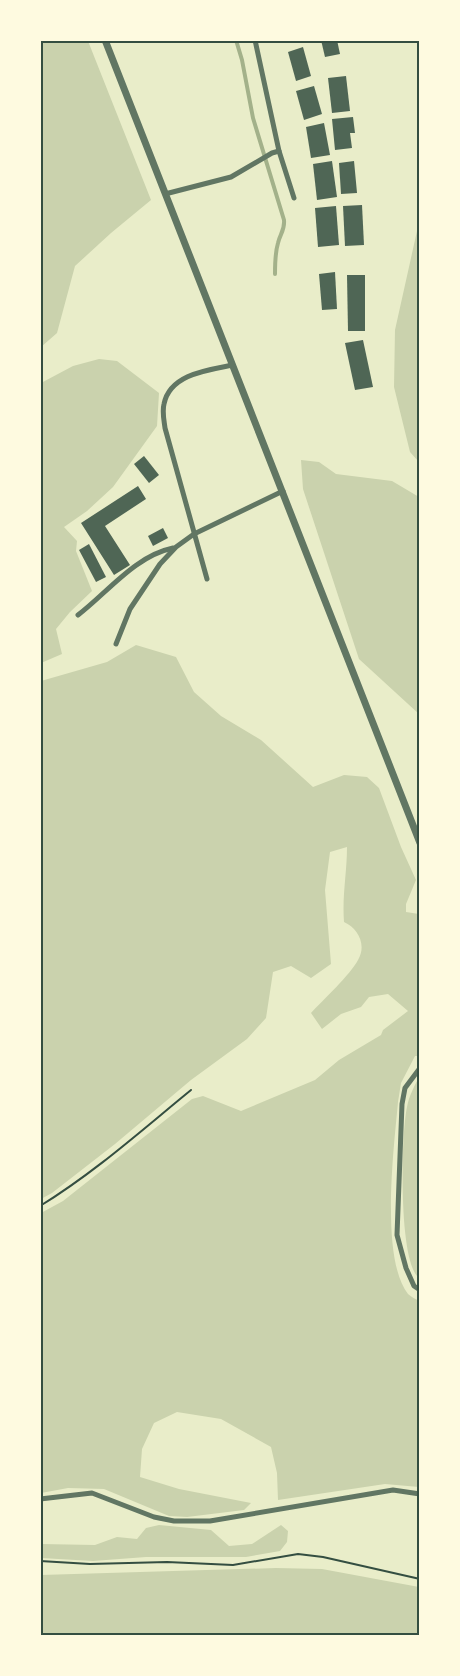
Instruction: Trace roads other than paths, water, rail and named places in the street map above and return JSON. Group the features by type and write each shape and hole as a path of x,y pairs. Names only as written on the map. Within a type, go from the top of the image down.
{"street":[{"path":"105,40 417,830 420,843"},
{"path":"255,40 279,152 294,198"},
{"path":"165,194 231,177 272,153 279,152"},
{"path":"207,579 165,428 163,407 172,387 186,377 205,370 233,365"},
{"path":"116,644 130,609 160,564 175,548 194,534 283,491"},
{"path":"78,615 134,567 163,550 175,548"},
{"path":"420,1068 405,1088 402,1104 397,1235 406,1268 414,1286 420,1290"},
{"path":"40,1499 92,1493 154,1517 191,1522 210,1521 393,1490 420,1494"}],"waterway":[{"path":"236,40 253,118 284,220 276,251 275,274"}]}
